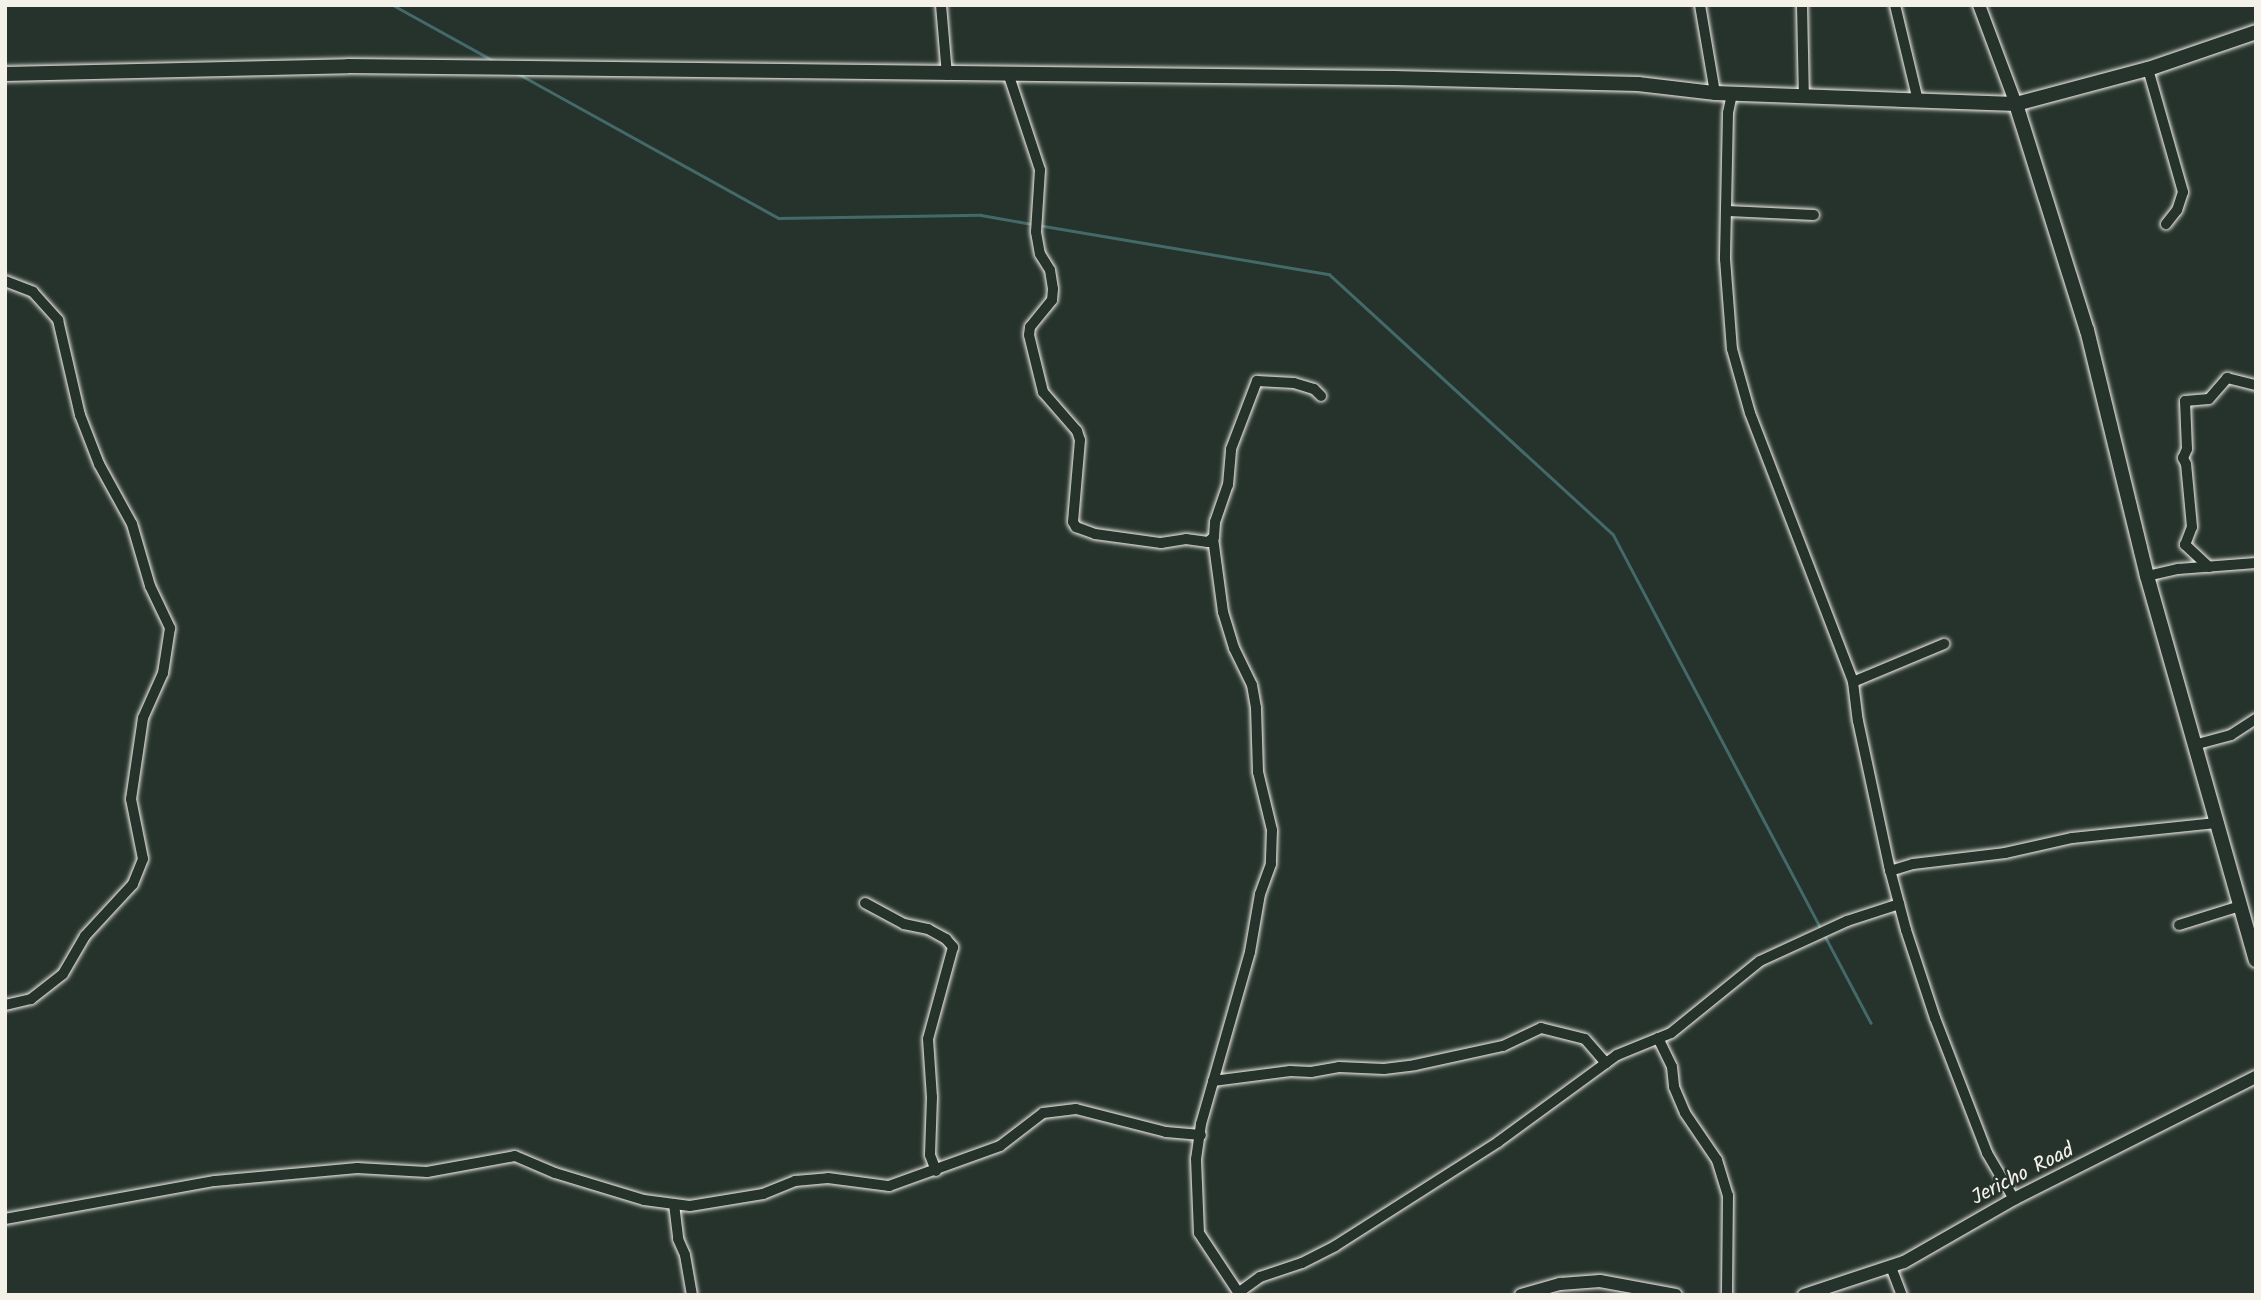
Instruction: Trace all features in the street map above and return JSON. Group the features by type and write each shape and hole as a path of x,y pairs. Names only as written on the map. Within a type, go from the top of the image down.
{"main road":[{"path":"5,74 348,66 645,68 1009,76 1638,84 1732,94 2016,104 2148,69 2256,32"},
{"path":"2016,104 2087,330 2147,576 2256,960"}],"street":[{"path":"941,5 947,75"},
{"path":"1700,5 1715,93"},
{"path":"1802,5 1804,97"},
{"path":"1895,5 1918,101"},
{"path":"1979,5 2016,104"},
{"path":"2148,69 2183,192 2177,210 2166,225"},
{"path":"1009,76 1040,170 1036,232 1040,254 1050,270 1053,289 1052,300 1030,327 1031,349 1042,392 1077,431 1080,440 1073,522 1076,527 1095,534 1161,543 1186,539 1209,542 1213,538"},
{"path":"1732,94 1728,113 1725,259 1732,349 1750,413 1853,682 1858,721 1890,871 1935,1018 1987,1153 2014,1199"},
{"path":"1727,211 1814,215"},
{"path":"5,281 33,292 58,320 80,415 99,464 132,524 150,586 170,628 163,673 144,718 131,799 143,859 133,884 85,936 63,974 31,999 5,1004"},
{"path":"2208,567 2185,545 2192,527 2186,464 2183,458 2187,449 2185,401 2209,399 2227,378 2256,385"},
{"path":"1321,396 1314,389 1294,383 1256,381 1231,449 1228,485 1215,522 1213,538 1223,612 1234,649 1252,685 1256,708 1258,772 1272,830 1270,864 1260,894 1250,952 1213,1081 1196,1159 1199,1233 1239,1294 1260,1278 1302,1263 1335,1246 1498,1142 1617,1055 1671,1033 1760,961 1847,921 1899,904"},
{"path":"2147,576 2256,563"},
{"path":"1853,682 1944,643"},
{"path":"2193,745 2231,735 2256,719"},
{"path":"1890,871 1913,864 2005,853 2072,838 2216,823"},
{"path":"865,903 904,924 928,929 946,939 953,947 928,1039 932,1097 930,1155 936,1171"},
{"path":"2179,925 2240,906"},
{"path":"1213,1081 1339,1067 1384,1069 1415,1065 1503,1046 1541,1028 1585,1039 1606,1063"},
{"path":"1658,1038 1672,1067 1681,1103 1717,1160 1728,1195 1727,1295"},
{"name":"Jericho Road","path":"1804,1295 1891,1267 2014,1199 2256,1077"},
{"path":"5,1219 215,1181 357,1168 427,1172 515,1156 555,1173 644,1200 691,1206 763,1194 795,1181 828,1178 889,1186 1000,1146 1043,1113 1076,1110 1166,1132 1200,1135"},
{"path":"674,1204 678,1240 685,1255 692,1295"},
{"path":"1891,1267 1902,1295"},
{"path":"1521,1295 1560,1284 1600,1280 1676,1295"}],"waterway":[{"path":"393,5 496,62"},
{"path":"517,73 779,218 981,215 1032,224"},
{"path":"1038,225 1329,274 1613,534 1822,930"},
{"path":"1825,936 1871,1023"}]}
